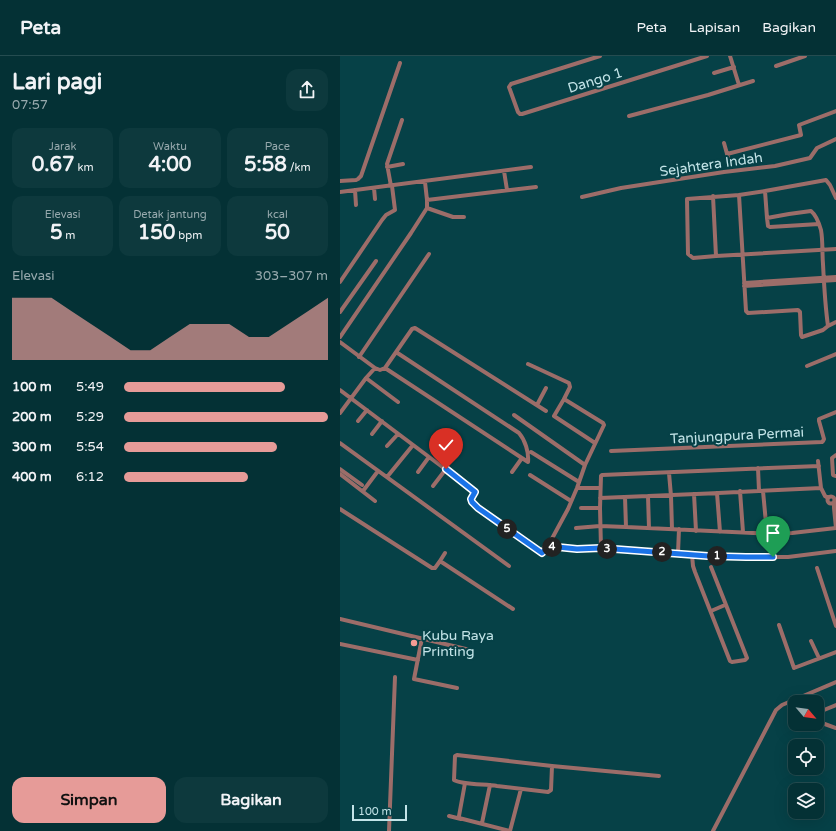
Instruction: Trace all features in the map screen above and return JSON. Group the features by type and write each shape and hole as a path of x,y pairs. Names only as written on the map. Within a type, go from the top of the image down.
{"street":[{"name":"Dango 1","path":"600,56 512,84 509,87 518,112 521,114 707,56"},
{"path":"730,56 739,85"},
{"path":"776,66 805,56"},
{"path":"340,181 356,180 361,176 400,63"},
{"path":"714,72 734,67"},
{"path":"629,116 708,95 753,81"},
{"path":"727,154 801,135 799,125 836,111"},
{"path":"340,282 382,220 386,215 395,210 387,164 402,120"},
{"name":"Sejahtera Indah","path":"582,197 621,188 724,172 775,166 810,158 817,148 836,139"},
{"path":"724,143 729,161"},
{"path":"387,167 403,164"},
{"path":"340,192 531,167"},
{"path":"504,171 507,190"},
{"path":"836,198 826,180 739,195 686,198 688,254 692,258 836,249"},
{"path":"340,337 427,208 425,182"},
{"path":"427,200 536,187"},
{"path":"374,188 375,199"},
{"path":"354,190 356,205"},
{"path":"764,191 768,226 819,224"},
{"path":"739,195 746,311 748,313 798,310 800,312 802,337 822,330 836,322"},
{"path":"713,196 716,256"},
{"path":"427,208 453,217 464,217"},
{"path":"767,218 811,211 814,214 819,224 823,245 822,250 828,326"},
{"path":"359,357 429,254"},
{"path":"340,312 376,261"},
{"path":"744,284 836,278"},
{"path":"340,342 375,368 382,370 412,329 415,328 546,411"},
{"path":"384,368 528,462 524,439 518,433 396,352"},
{"path":"807,366 836,354"},
{"path":"528,364 569,383 570,386 554,416 595,443"},
{"path":"340,413 360,385 375,368"},
{"path":"366,378 398,402"},
{"path":"537,405 546,388"},
{"path":"340,390 475,492 471,499 478,508 540,552 543,552 548,546 572,501 584,465 604,425 564,399"},
{"path":"358,421 367,410"},
{"name":"Tanjungpura Permai","path":"611,451 822,442 824,439 819,421 820,419 836,412"},
{"path":"514,415 584,465"},
{"path":"372,434 382,422"},
{"path":"387,446 398,434"},
{"path":"340,443 509,566"},
{"path":"387,477 413,445"},
{"path":"531,452 579,482"},
{"path":"835,455 832,458 833,475 836,476"},
{"path":"418,472 429,457"},
{"path":"512,472 522,458"},
{"path":"746,462 746,468"},
{"path":"576,528 600,526 767,534 792,533 836,528 834,500 828,501 828,498 825,496 821,488 818,463 758,468 602,475 600,488 600,526 601,548"},
{"path":"758,468 767,534"},
{"path":"340,469 362,485"},
{"path":"433,486 446,469"},
{"path":"363,492 378,471"},
{"path":"669,472 672,529"},
{"path":"340,474 375,500"},
{"path":"530,475 572,501"},
{"path":"580,488 600,488"},
{"path":"600,498 671,496 740,491 821,488"},
{"path":"740,491 743,532"},
{"path":"717,493 720,532"},
{"path":"694,494 696,531"},
{"path":"648,496 649,528"},
{"path":"624,497 626,527"},
{"path":"580,508 600,508"},
{"path":"340,509 432,568 435,568 445,553"},
{"path":"678,553 679,529"},
{"path":"773,534 773,557"},
{"path":"548,546 577,549 601,548 692,555 746,557 799,556 836,551"},
{"path":"692,555 693,566 731,662 745,660 746,658 711,568"},
{"path":"440,562 513,609"},
{"path":"817,568 836,626"},
{"path":"711,611 726,605"},
{"path":"340,619 470,650"},
{"path":"779,625 794,668 836,652"},
{"path":"422,638 414,679 457,688"},
{"path":"811,641 819,658"},
{"path":"340,644 418,660"},
{"path":"389,831 395,676"},
{"path":"808,695 836,682"},
{"path":"713,831 776,710 782,705 788,703"},
{"path":"824,709 836,705"},
{"path":"824,724 836,728"},
{"path":"552,766 550,792 465,783 454,780 456,756 659,776"},
{"path":"461,819 459,816 465,783"},
{"path":"482,823 490,785"},
{"path":"449,816 510,831 521,789"}],"place":[{"name":"Kubu Raya Printing","path":"414,643"}],"route":[{"path":"446,469 475,492 471,499 478,508 542,553 548,546 577,549 601,548 708,556 773,557"}]}
